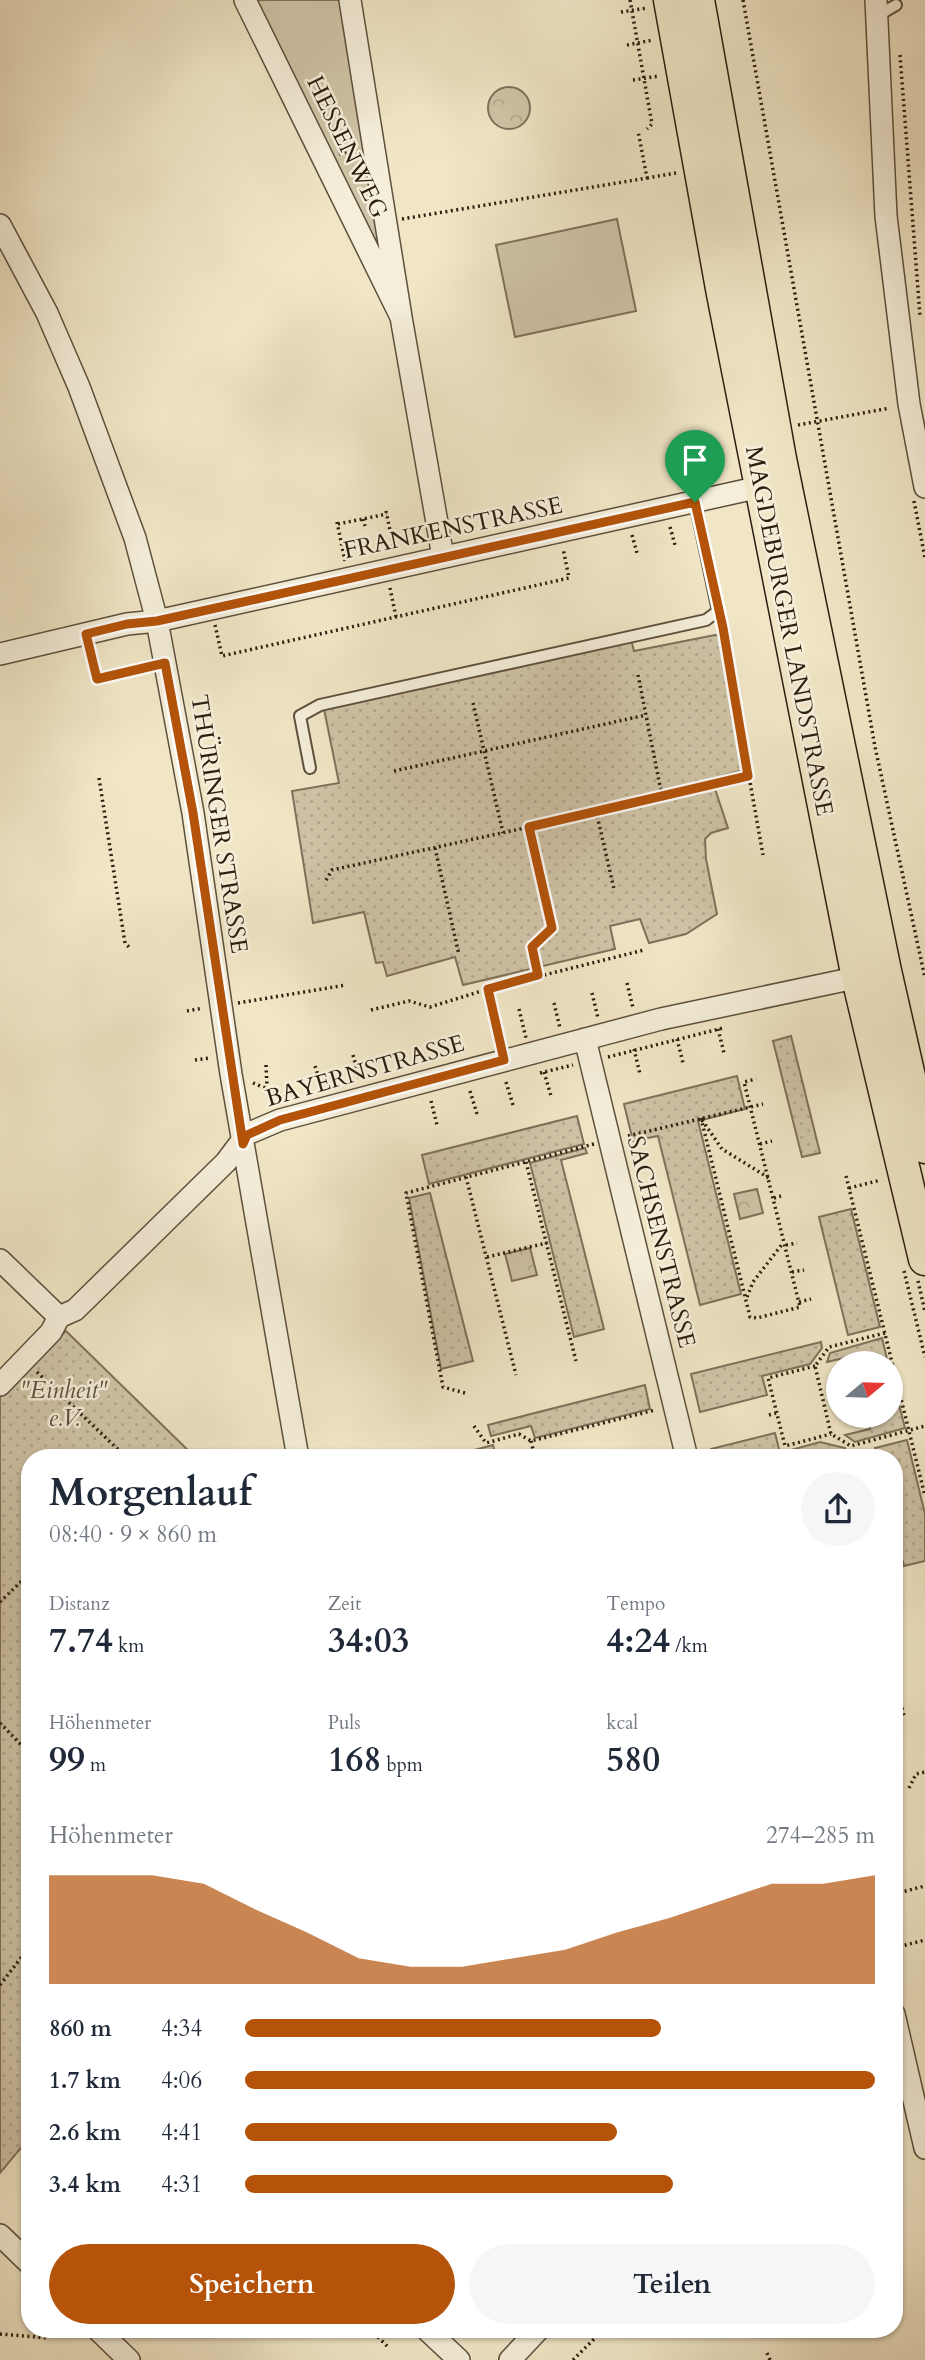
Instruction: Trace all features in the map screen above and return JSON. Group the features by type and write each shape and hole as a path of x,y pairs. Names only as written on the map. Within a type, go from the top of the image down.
{"main road":[{"name":"MAGDEBURGER LANDSTRASSE","path":"698,0 925,1259"},
{"name":"MAGDEBURGER LANDSTRASSE","path":"660,4 760,487 872,975 925,1147"}],"street":[{"name":"HESSENWEG","path":"245,0 401,317"},
{"name":"HESSENWEG","path":"350,0 443,557"},
{"path":"883,7 886,216 909,404 925,487"},
{"name":"THÜRINGER STRASSE","path":"0,225 47,313 79,387 135,538 157,621 193,813 231,1074 296,1449"},
{"name":"FRANKENSTRASSE","path":"0,654 760,487"},
{"name":"BAYERNSTRASSE","path":"0,1385 51,1332 59,1317 75,1310 243,1144 247,1135 280,1120 506,1074 530,1053 638,1025 872,975"},
{"name":"SACHSENSTRASSE","path":"584,1039 685,1449"},
{"path":"0,1260 59,1317"},
{"path":"903,2059 925,2148"},
{"path":"0,2235 21,2255"},
{"path":"106,2338 129,2360"},
{"path":"435,2338 458,2360"},
{"path":"510,2360 531,2338"}],"lane":[{"path":"310,768 300,716 320,705 706,620 718,611 695,502"}],"path":[{"path":"630,0 652,124 647,130"},
{"path":"743,0 875,747 925,978"},
{"path":"621,12 660,4"},
{"path":"627,44 655,40"},
{"path":"899,46 921,326"},
{"path":"633,80 662,75"},
{"path":"638,131 647,177"},
{"path":"323,159 374,144"},
{"path":"386,221 679,172"},
{"path":"774,429 909,404"},
{"path":"349,578 337,524 387,513 396,617"},
{"path":"363,519 365,526"},
{"path":"211,609 222,656 569,578 560,531"},
{"path":"718,611 763,855"},
{"path":"86,634 97,679 165,663"},
{"path":"638,675 662,796"},
{"path":"473,703 503,833"},
{"path":"394,771 646,715"},
{"path":"326,880 332,870 748,776"},
{"path":"99,778 125,943 130,948"},
{"path":"596,811 614,889"},
{"path":"529,827 552,928 532,947 538,975"},
{"path":"435,848 459,955"},
{"path":"371,1010 409,1001 430,1007 538,975 644,950"},
{"path":"628,983 638,1025"},
{"path":"222,1005 346,985"},
{"path":"488,989 513,1105"},
{"path":"584,1039 592,993"},
{"path":"554,1003 584,1039"},
{"path":"519,1009 530,1053"},
{"path":"718,1029 724,1053"},
{"path":"677,1039 683,1063"},
{"path":"634,1049 640,1074"},
{"path":"353,1055 360,1081"},
{"path":"266,1065 267,1088"},
{"path":"315,1066 323,1090"},
{"path":"544,1072 551,1096"},
{"path":"231,1074 291,1099"},
{"path":"348,1084 373,1077"},
{"path":"701,1118 750,1317 757,1318 800,1307 744,1082 756,1079"},
{"path":"312,1093 335,1087"},
{"path":"470,1091 477,1114"},
{"path":"431,1101 437,1125"},
{"path":"465,1393 443,1387 406,1193 609,1140 762,1104"},
{"path":"701,1118 722,1149 769,1178"},
{"path":"760,1144 772,1141"},
{"path":"526,1162 576,1361"},
{"path":"846,1176 925,1496"},
{"path":"466,1177 516,1376"},
{"path":"849,1188 881,1180"},
{"path":"774,1198 781,1196"},
{"path":"746,1300 753,1282 785,1243 797,1242"},
{"path":"486,1258 547,1243"},
{"path":"792,1273 804,1270"},
{"path":"799,1302 811,1299"},
{"path":"831,1434 785,1446 768,1378 814,1366 829,1347 885,1334"},
{"path":"32,1366 118,1449"},
{"path":"814,1366 831,1434 851,1446 925,1426"},
{"path":"530,1441 674,1405"},
{"path":"769,1415 776,1413"},
{"path":"474,1426 486,1443 519,1434 530,1441 532,1449"},
{"path":"0,1602 21,1582"},
{"path":"0,1723 21,1745"},
{"path":"909,1788 916,1774 925,1772"},
{"path":"903,1892 925,1886"},
{"path":"903,1946 925,1940"},
{"path":"0,1985 21,1958"},
{"path":"0,2334 21,2336"},
{"path":"379,2338 390,2348"},
{"path":"573,2360 595,2338"},
{"path":"767,2353 770,2360"}],"green space":[{"path":"251,0 341,0 382,236 370,241"},
{"path":"509,87 524,93 530,108 524,123 509,129 494,123 488,108 494,93"},
{"path":"617,219 636,311 515,337 496,245"},
{"path":"720,636 743,770 707,780 709,790 715,789 728,828 711,833 705,839 706,859 717,914 686,934 649,943 640,919 610,926 615,949 463,985 455,957 387,976 383,962 376,963 364,912 313,923 292,791 339,783 324,709 631,639 634,651"},
{"path":"791,1036 820,1153 802,1157 773,1041"},
{"path":"737,1076 745,1109 698,1121 741,1294 700,1305 658,1136 633,1141 624,1104"},
{"path":"577,1116 584,1144 429,1184 422,1155"},
{"path":"585,1148 587,1153 561,1160 604,1329 574,1337 530,1163"},
{"path":"757,1189 763,1213 740,1219 734,1194"},
{"path":"430,1193 473,1361 441,1369 409,1198"},
{"path":"851,1209 880,1327 848,1335 819,1217"},
{"path":"530,1248 537,1275 512,1281 505,1254"},
{"name":"\"Einheit\" e.V.","path":"66,1331 187,1449 21,1449 21,2148 0,2173 0,1389"},
{"path":"882,1338 885,1351 837,1351"},
{"path":"821,1342 822,1348 810,1364 762,1376 767,1395 700,1412 691,1374"},
{"path":"645,1385 650,1409 535,1438 531,1426 491,1436 488,1425"},
{"path":"903,1420 905,1428 855,1442 845,1435 870,1429 903,1428"},
{"path":"775,1433 779,1449 711,1449"},
{"path":"907,1440 925,1514 925,1561 904,1566 903,1562 903,1449 875,1448"},
{"path":"820,1442 845,1449 795,1449"},
{"path":"493,1445 494,1449 478,1449"}],"route":[{"path":"695,502 723,628 748,776 529,827 552,928 532,947 538,975 488,989 504,1060 280,1120 247,1135 243,1144 193,813 165,663 97,679 86,634 127,624 157,621 695,502"}]}
